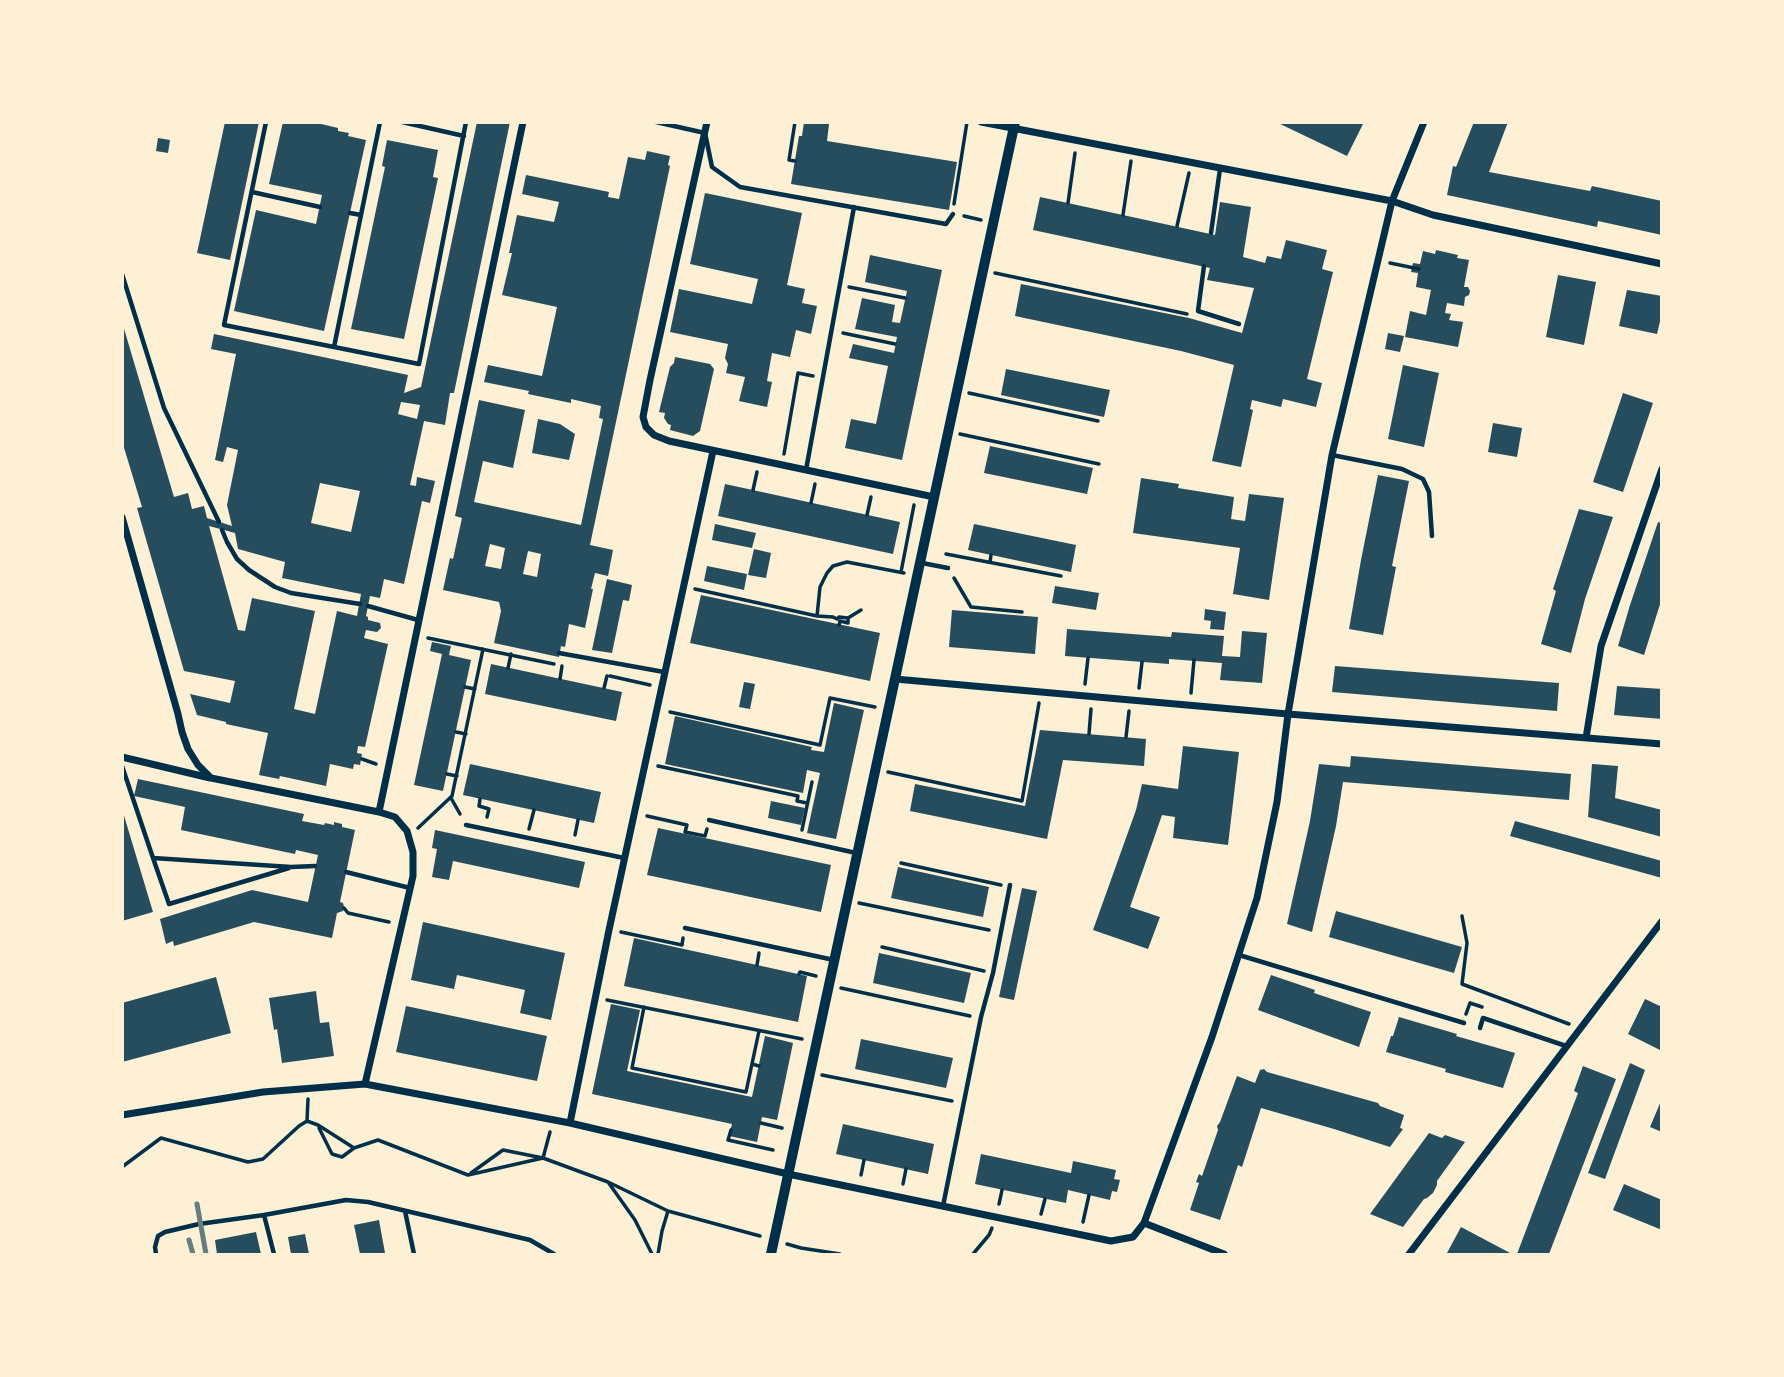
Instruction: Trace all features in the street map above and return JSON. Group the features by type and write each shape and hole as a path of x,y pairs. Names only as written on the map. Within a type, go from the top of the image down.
{"street":[{"path":"379,812 523,122"},
{"path":"707,122 643,417 646,427 654,435 669,441 934,497"},
{"path":"981,122 1014,126 1077,141 1392,201 1433,215 1661,264"},
{"path":"122,1115 263,1092 365,1084 570,1123 788,1174 1111,1241 1132,1237 1144,1223 1212,1037 1257,898 1274,816 1288,714 1332,455 1392,201 1424,122"},
{"path":"771,1255 1014,126"},
{"path":"570,1123 597,984 713,451"},
{"path":"1586,738 1601,646 1661,469"},
{"path":"122,517 125,536 182,732 198,765 211,778"},
{"path":"895,679 1661,744"},
{"path":"122,758 379,812 395,817 407,831 414,852 412,876 365,1084"},
{"path":"1409,1255 1661,921"},
{"path":"1144,1223 1224,1255"}],"lane":[{"path":"266,122 224,325 419,364 466,122"},
{"path":"334,348 380,122"},
{"path":"402,122 464,136"},
{"path":"656,122 705,134 712,167 740,187 946,224 953,214"},
{"path":"1211,233 1220,169"},
{"path":"252,192 320,207"},
{"path":"806,470 854,207"},
{"path":"350,213 361,215"},
{"path":"1204,267 1198,311 1239,324"},
{"path":"122,274 164,408 219,522"},
{"path":"1332,455 1402,469 1423,480 1429,492 1432,536"},
{"path":"222,530 237,559 275,587 291,593 360,604"},
{"path":"920,562 948,568"},
{"path":"368,606 419,620"},
{"path":"559,653 664,672"},
{"path":"122,766 169,904 291,867"},
{"path":"709,820 857,853"},
{"path":"466,825 625,859"},
{"path":"153,858 291,867 316,866"},
{"path":"346,872 410,888"},
{"path":"943,1206 1010,886"},
{"path":"685,928 834,960"},
{"path":"1239,955 1464,1023"},
{"path":"1480,1028 1483,1018 1567,1046"},
{"path":"156,1255 158,1236 165,1232 346,1200 368,1202 530,1240 554,1255"},
{"path":"405,1211 414,1255"},
{"path":"264,1216 274,1255"}],"path":[{"path":"795,122 789,160 795,161"},
{"path":"953,214 966,130"},
{"path":"1068,203 1077,141"},
{"path":"1123,215 1129,175"},
{"path":"1177,226 1186,184"},
{"path":"1404,266 1419,269"},
{"path":"982,271 1187,314"},
{"path":"840,285 905,298"},
{"path":"831,331 895,344"},
{"path":"782,465 799,373 822,378"},
{"path":"957,390 1077,413 1098,421"},
{"path":"948,431 1016,449 1099,464"},
{"path":"752,490 758,467"},
{"path":"811,503 816,482"},
{"path":"867,515 872,492"},
{"path":"901,572 917,493"},
{"path":"923,549 1061,576"},
{"path":"990,562 991,555"},
{"path":"817,616 820,587 833,566 848,562 917,575"},
{"path":"1042,572 1044,566"},
{"path":"948,568 973,610 1018,613"},
{"path":"682,587 837,619 848,618 861,610"},
{"path":"832,623 833,617"},
{"path":"839,625 840,621 848,623 848,618"},
{"path":"416,635 511,654 508,668"},
{"path":"409,837 451,798 483,649"},
{"path":"1087,673 1088,658"},
{"path":"1192,681 1194,660"},
{"path":"1140,677 1142,662"},
{"path":"559,679 562,666"},
{"path":"604,688 607,676"},
{"path":"465,687 475,689"},
{"path":"675,713 820,745 830,698 888,710"},
{"path":"875,769 933,785 1024,802 1038,719"},
{"path":"1089,734 1090,723"},
{"path":"1126,737 1127,726"},
{"path":"823,728 829,729"},
{"path":"456,732 466,734"},
{"path":"362,759 376,764"},
{"path":"646,764 781,791 798,796 797,801 809,806"},
{"path":"447,774 457,776"},
{"path":"800,839 812,782"},
{"path":"451,798 466,825"},
{"path":"480,799 479,806 489,809 484,829"},
{"path":"532,816 534,810"},
{"path":"652,817 687,825 685,832 705,837 709,820"},
{"path":"577,826 578,820"},
{"path":"901,863 1010,886"},
{"path":"875,907 1001,932"},
{"path":"344,908 348,913 401,925"},
{"path":"1462,916 1467,943 1462,984 1580,1029"},
{"path":"634,935 681,947 685,928"},
{"path":"882,947 993,972"},
{"path":"799,974 808,974"},
{"path":"857,992 981,1017"},
{"path":"620,1003 816,1042"},
{"path":"644,1007 630,1067 665,1077 753,1093"},
{"path":"746,1092 759,1031"},
{"path":"752,1064 759,1066"},
{"path":"839,1078 963,1103"},
{"path":"307,1121 308,1089"},
{"path":"543,1158 554,1120"},
{"path":"307,1121 354,1148"},
{"path":"122,1167 162,1138 248,1162 263,1159 307,1121"},
{"path":"761,1123 782,1128"},
{"path":"318,1125 332,1154 342,1157 354,1148 377,1140 468,1175 543,1158"},
{"path":"730,1130 728,1140 773,1150"},
{"path":"184,1153 186,1144"},
{"path":"393,1153 395,1146"},
{"path":"468,1175 503,1150 543,1158 608,1182 668,1211 801,1248 840,1255"},
{"path":"861,1175 864,1160"},
{"path":"529,1162 530,1169"},
{"path":"904,1182 906,1169"},
{"path":"608,1182 635,1220 652,1255"},
{"path":"1000,1202 1002,1190"},
{"path":"1084,1221 1089,1195"},
{"path":"1042,1212 1045,1199"},
{"path":"658,1255 668,1211"},
{"path":"973,1255 989,1235 996,1217"}],"building":[{"path":"225,122 259,122 230,260 197,253"},
{"path":"283,122 313,122 338,128 338,131 349,133 348,136 366,140 324,331 234,311 256,210 316,224 322,195 269,184"},
{"path":"477,122 510,122 454,393 450,393 445,425 424,421 410,485 416,486 417,477 435,481 430,503 422,501 404,584 384,579 380,598 370,596 366,616 368,620 380,623 381,628 377,632 366,630 364,638 388,644 365,747 358,746 357,753 362,754 360,765 354,764 353,769 330,764 326,786 280,776 279,779 259,775 268,733 197,715 190,694 230,703 235,681 184,671 137,508 142,507 122,441 122,322 174,497 188,493 192,509 204,506 207,518 232,526 227,505 238,450 227,447 223,462 215,460 236,354 211,349 214,334 408,375 404,393 421,387","holes":["401,402 420,405 417,419 398,414","320,483 360,491 351,532 311,523","209,526 235,533 238,549 285,562 282,578 361,594 357,616 337,611 315,714 294,709 315,611 252,598 245,631 238,630"]},
{"path":"804,122 829,124 827,141 957,162 949,210 791,184"},
{"path":"1276,122 1364,122 1347,156"},
{"path":"1474,122 1508,122 1489,172 1590,191 1592,186 1662,201 1662,235 1598,221 1597,227 1447,195 1453,166 1456,167"},
{"path":"158,138 170,140 168,153 156,151"},
{"path":"387,140 438,150 433,177 438,178 404,339 351,329 385,167 382,166"},
{"path":"647,151 670,156 670,166 590,545 613,550 608,576 595,573 585,628 569,624 565,647 561,646 559,657 494,643 501,611 499,602 443,590 462,518 455,516 479,400 525,410 513,468 483,461 474,502 581,525 603,419 599,418 601,406 571,399 571,403 484,382 488,365 542,376 557,307 502,295 517,215 554,222 559,202 522,194 526,175 609,192 608,197 619,199 628,157 645,160","holes":["490,544 505,548 501,569 485,566","528,551 541,554 537,577 523,574"]},
{"path":"705,193 802,213 787,285 805,289 802,303 817,306 811,334 796,330 790,357 772,353 767,381 772,382 767,407 739,401 745,377 726,373 728,344 670,332 679,289 752,304 758,279 690,264"},
{"path":"1040,197 1215,235 1220,202 1251,207 1243,257 1265,263 1267,256 1281,259 1286,240 1327,250 1322,269 1333,272 1307,379 1322,383 1316,407 1283,399 1281,407 1252,400 1250,409 1253,410 1241,467 1212,461 1234,365 1015,316 1021,284 1189,318 1242,333 1254,288 1207,280 1210,268 1033,230"},
{"path":"1436,250 1469,260 1464,287 1468,287 1469,295 1465,297 1464,306 1447,303 1445,313 1451,314 1449,320 1463,322 1458,347 1405,337 1410,311 1426,315 1431,290 1416,287 1418,273 1411,272 1413,263 1420,264 1423,251 1435,254"},
{"path":"870,255 942,270 902,460 845,448 851,419 876,424 888,366 849,358 853,344 894,353 897,337 855,329 862,298 895,305 892,322 900,323 907,291 865,282"},
{"path":"1558,275 1596,282 1584,345 1546,337"},
{"path":"1627,290 1662,296 1662,313 1657,334 1619,326"},
{"path":"1388,333 1404,336 1400,352 1385,349"},
{"path":"675,357 710,364 714,369 700,431 693,436 670,430 671,425 664,418 665,413 659,412"},
{"path":"1403,365 1439,373 1424,447 1388,439"},
{"path":"1006,369 1110,390 1104,417 1001,395"},
{"path":"1623,393 1653,403 1623,492 1593,482"},
{"path":"538,419 560,424 575,434 569,460 532,453"},
{"path":"1493,423 1522,428 1517,457 1488,452"},
{"path":"990,446 1093,468 1087,494 984,473"},
{"path":"1378,475 1409,481 1392,566 1396,567 1383,635 1349,629"},
{"path":"1141,478 1179,484 1178,488 1234,497 1231,519 1245,521 1249,494 1284,498 1269,600 1233,594 1240,548 1133,533"},
{"path":"725,484 900,522 893,554 718,516"},
{"path":"1579,509 1613,517 1585,599 1571,653 1541,644 1556,591 1553,589"},
{"path":"1658,522 1662,523 1662,598 1644,655 1618,646"},
{"path":"715,524 756,533 752,548 712,540"},
{"path":"974,524 1076,545 1071,572 968,550"},
{"path":"754,549 771,553 766,578 748,575"},
{"path":"707,566 747,574 744,590 704,581"},
{"path":"607,579 632,585 629,601 623,600 612,653 592,650"},
{"path":"1055,586 1099,593 1096,610 1052,603"},
{"path":"701,595 880,633 870,681 690,643"},
{"path":"1205,609 1226,612 1224,630 1210,629 1211,621 1204,620"},
{"path":"952,610 1038,617 1035,654 949,647"},
{"path":"1067,629 1171,637 1172,632 1224,636 1222,656 1240,657 1242,631 1267,633 1262,683 1220,680 1222,663 1169,659 1169,664 1065,656"},
{"path":"432,642 451,646 449,655 471,660 443,791 414,785 442,654 430,651"},
{"path":"491,664 622,692 616,721 485,694"},
{"path":"1335,666 1559,683 1557,711 1332,692"},
{"path":"744,682 755,684 750,709 739,707"},
{"path":"1617,686 1662,689 1662,719 1614,715"},
{"path":"834,703 864,710 836,839 807,833 820,773 807,770 803,793 665,764 675,716 824,752"},
{"path":"1040,730 1146,739 1144,766 1063,760 1047,839 910,811 915,784 1025,806"},
{"path":"1183,746 1239,752 1228,845 1173,838 1175,817 1162,815 1130,907 1160,917 1148,949 1093,930 1136,810 1142,784 1178,789"},
{"path":"1351,756 1571,774 1569,800 1343,782 1312,932 1287,924 1310,821 1319,764 1350,767"},
{"path":"470,764 601,792 594,823 463,795"},
{"path":"1592,764 1618,766 1615,798 1662,810 1662,837 1588,817"},
{"path":"138,779 304,814 302,821 324,825 334,825 334,822 355,830 340,902 344,907 343,911 337,913 332,938 254,922 174,946 173,941 166,944 160,919 252,890 308,902 318,855 296,850 295,854 181,830 185,807 134,796"},
{"path":"771,801 805,808 801,825 768,818"},
{"path":"122,809 153,912 122,921"},
{"path":"1515,821 1662,861 1662,878 1510,836"},
{"path":"658,828 831,865 821,912 647,875"},
{"path":"435,830 585,862 579,888 453,861 449,880 432,877 437,849 432,848"},
{"path":"898,867 989,887 983,917 891,898"},
{"path":"1022,888 1037,891 1014,1000 999,997"},
{"path":"1336,911 1462,947 1454,973 1329,937"},
{"path":"423,922 565,953 551,1020 520,1013 525,990 457,975 454,989 411,980"},
{"path":"634,938 807,976 798,1022 624,986"},
{"path":"879,953 971,973 964,1003 873,983"},
{"path":"1271,975 1371,1012 1359,1047 1258,1010"},
{"path":"216,977 231,1033 122,1062 122,1003"},
{"path":"316,991 320,1023 329,1022 334,1056 282,1063 269,998"},
{"path":"1645,999 1662,1007 1662,1051 1628,1034"},
{"path":"611,1004 640,1010 627,1071 752,1097 765,1036 793,1043 777,1120 762,1117 757,1142 729,1136 732,1124 592,1094"},
{"path":"406,1006 547,1036 537,1081 396,1052"},
{"path":"1399,1017 1515,1053 1503,1088 1386,1052"},
{"path":"861,1039 953,1058 946,1088 855,1069"},
{"path":"1630,1063 1645,1070 1605,1179 1588,1173"},
{"path":"1583,1066 1616,1079 1549,1254 1517,1254 1578,1093 1574,1091"},
{"path":"1260,1070 1378,1103 1404,1115 1400,1128 1403,1129 1390,1147 1261,1108 1242,1167 1238,1165 1220,1220 1190,1210 1199,1183 1196,1182 1199,1174 1202,1176 1218,1130 1217,1126 1237,1076 1255,1083"},
{"path":"1662,1101 1662,1132 1650,1127"},
{"path":"843,1124 934,1144 928,1174 836,1154"},
{"path":"1429,1133 1465,1142 1437,1181 1433,1193 1424,1199 1403,1227 1370,1214"},
{"path":"981,1154 1071,1173 1073,1161 1116,1170 1114,1179 1120,1180 1117,1192 1112,1191 1110,1200 1068,1190 1066,1203 975,1184"},
{"path":"1624,1184 1662,1200 1662,1230 1613,1210"},
{"path":"379,1220 385,1253 360,1254 354,1225"},
{"path":"1461,1227 1512,1254 1447,1253"},
{"path":"256,1232 261,1254 217,1254 215,1240"},
{"path":"305,1234 309,1254 291,1254 288,1237"}],"railway":[{"path":"197,1204 206,1254"},
{"path":"189,1240 193,1254"}]}
